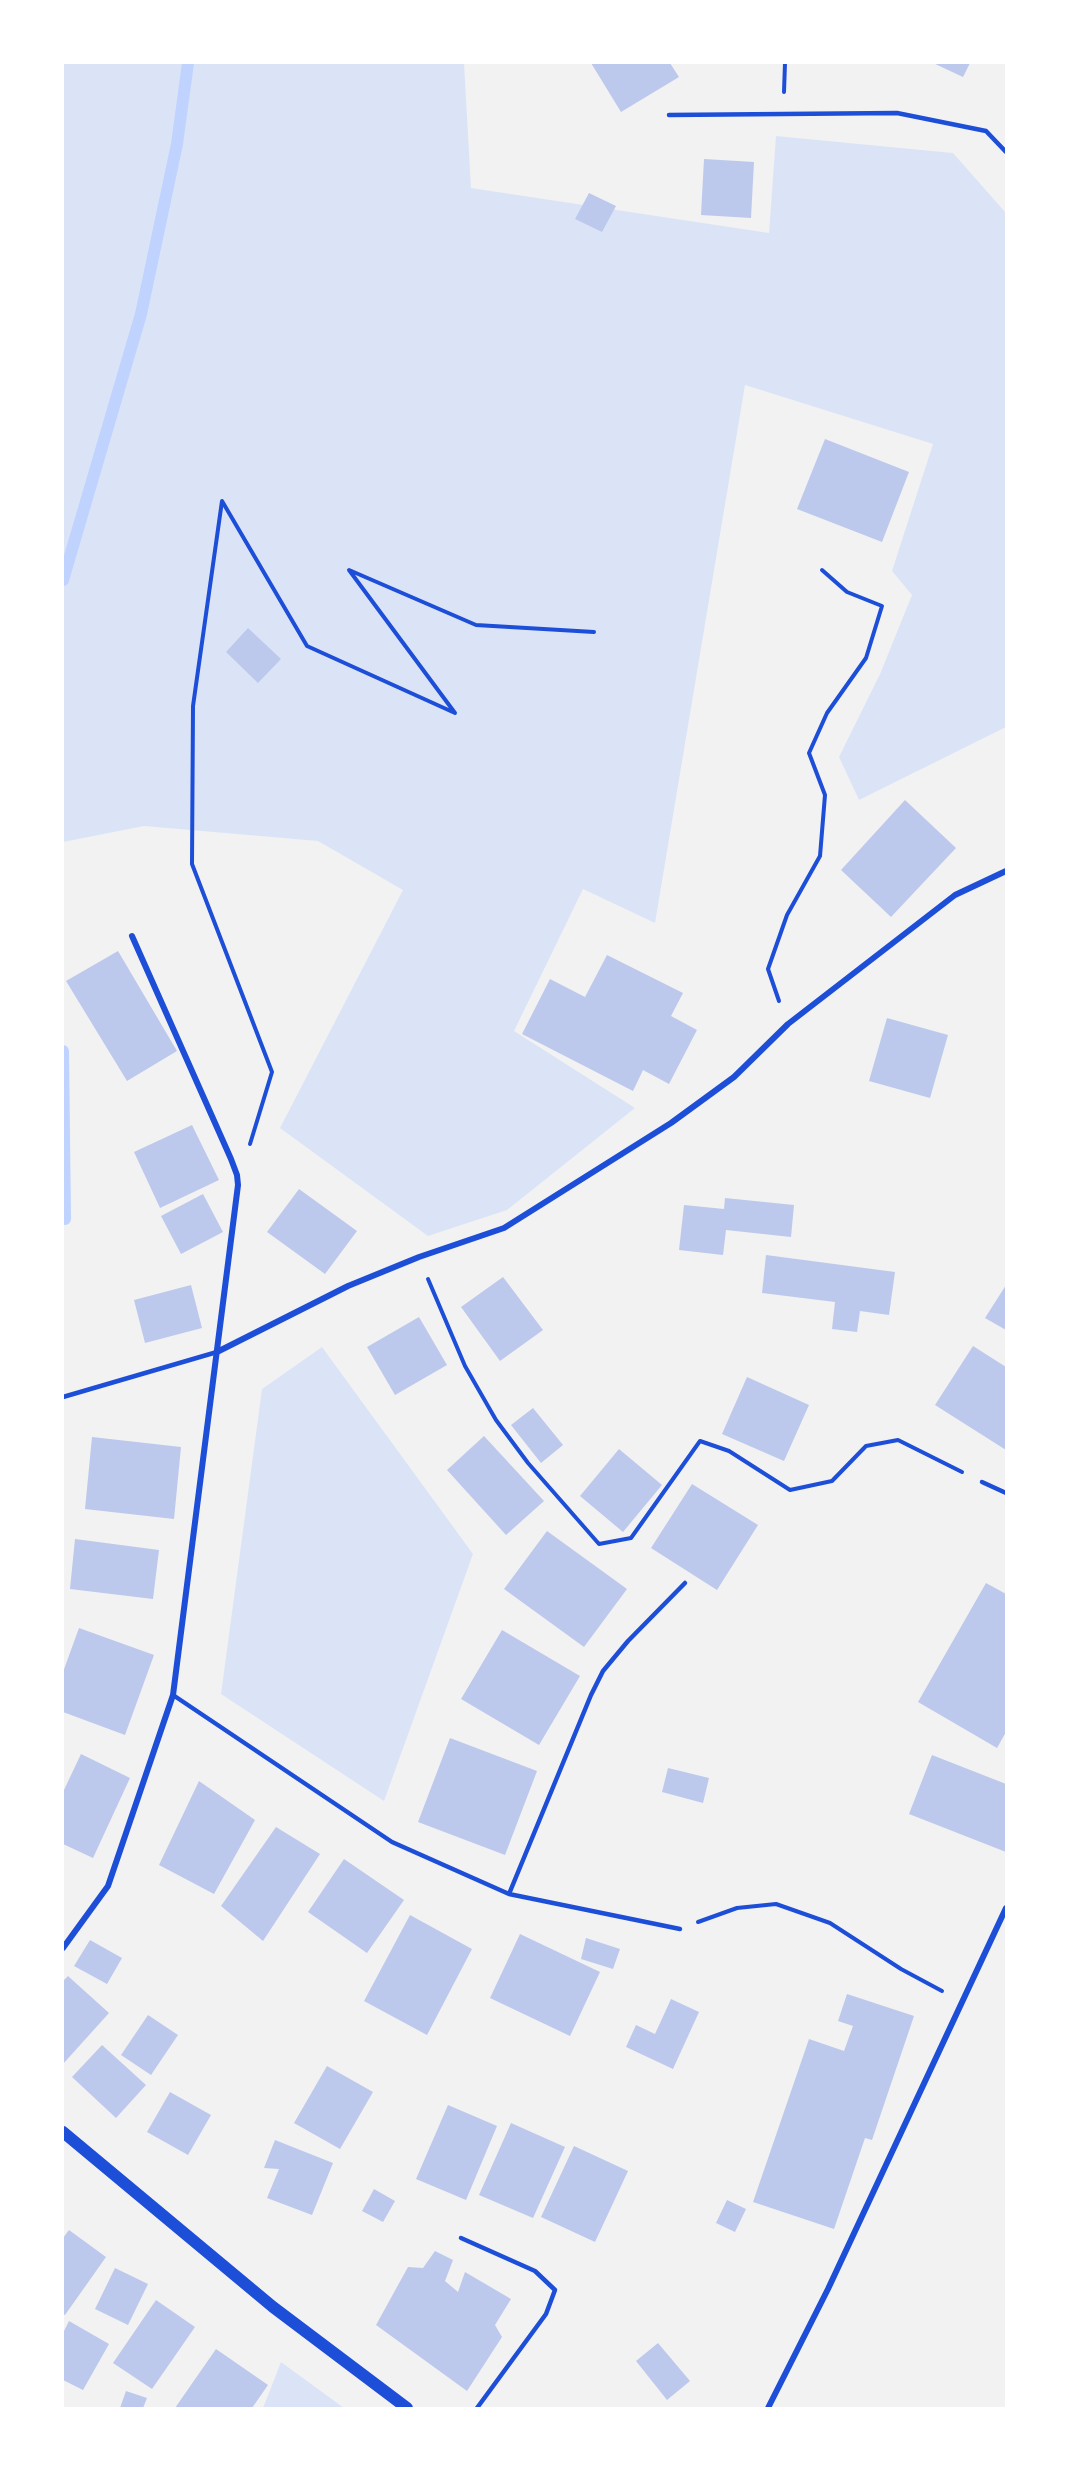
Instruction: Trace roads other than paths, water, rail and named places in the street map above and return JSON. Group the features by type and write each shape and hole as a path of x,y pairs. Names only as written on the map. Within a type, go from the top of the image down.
{"main road":[{"path":"63,2132 273,2307 406,2408"}],"street":[{"path":"217,1352 348,1286 418,1257 504,1228 662,1130 734,1077 788,1024 955,895 1006,871"},
{"path":"63,1948 108,1886 173,1695 238,1185 231,1159 132,936"},
{"path":"768,2408 828,2289 1006,1908"}],"lane":[{"path":"669,115 897,113 986,131 1006,152"},
{"path":"63,1397 217,1352"},
{"path":"982,1482 1006,1494"},
{"path":"509,1894 603,1671 628,1641 685,1583"},
{"path":"173,1695 392,1842 509,1894 680,1929"},
{"path":"462,2238 535,2271 555,2290 546,2314 477,2408"}],"waterway":[{"path":"63,580 141,314 177,144 188,63"},
{"path":"63,1051 65,1219"}]}
